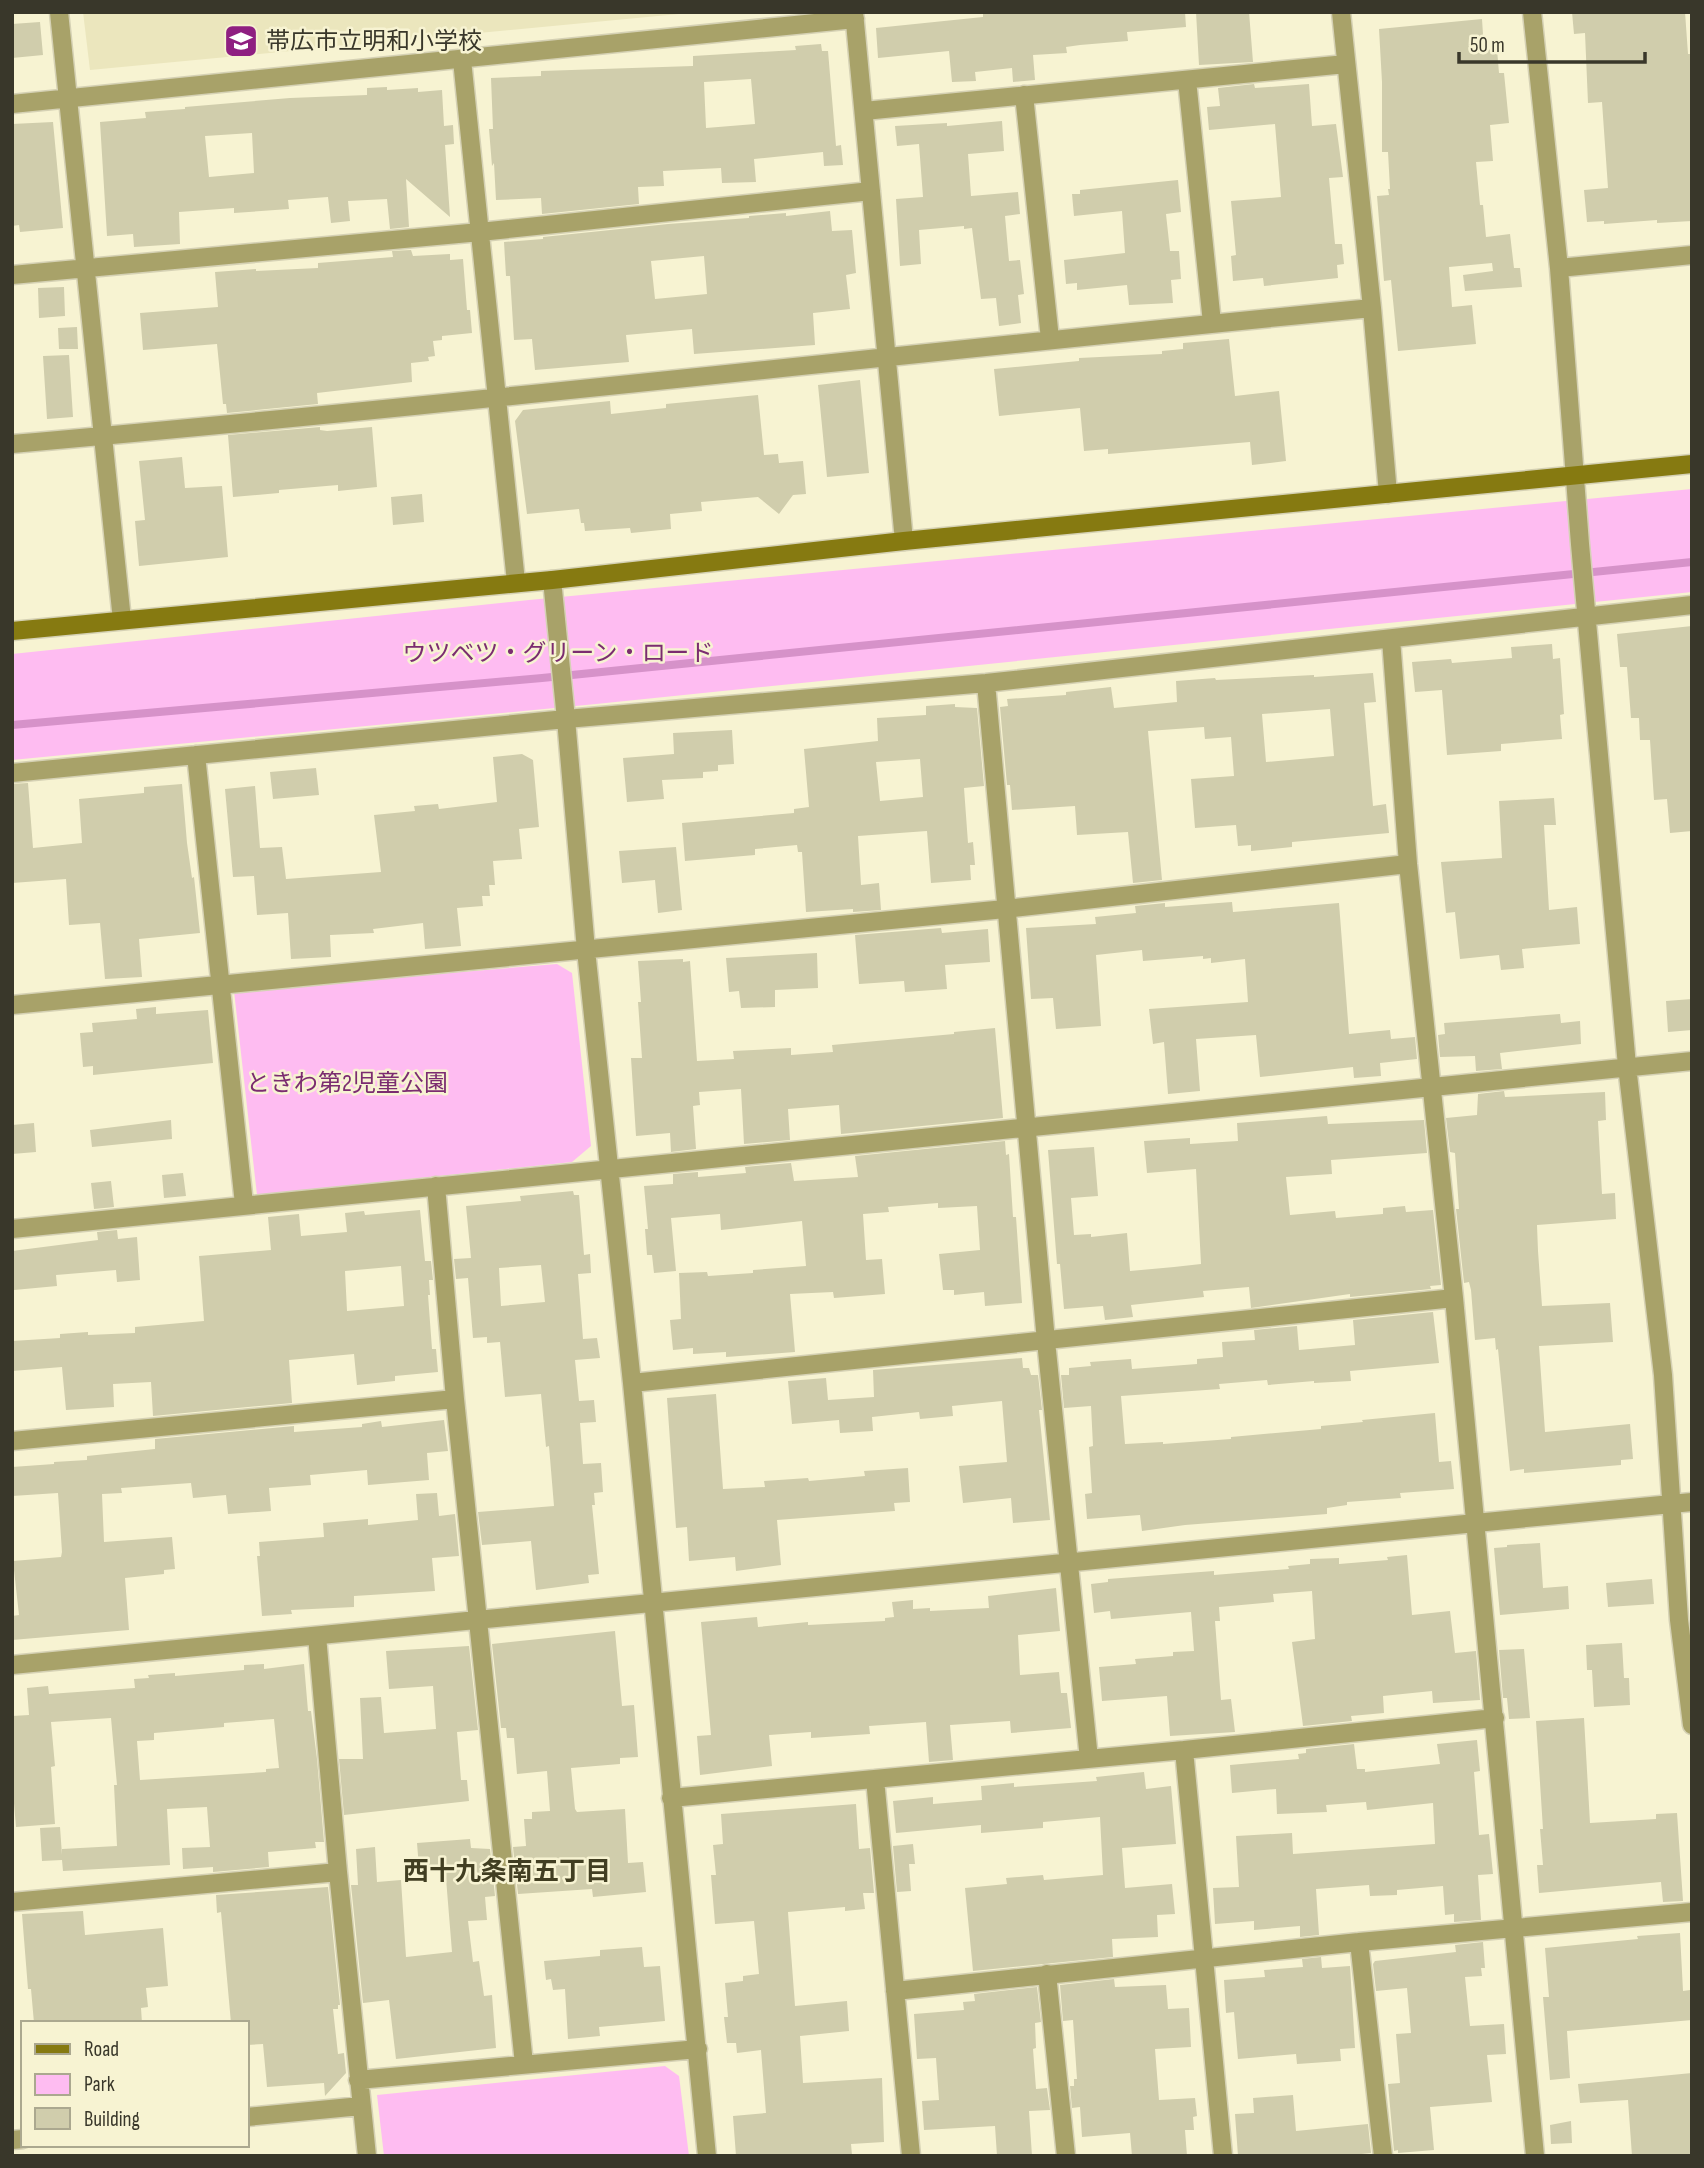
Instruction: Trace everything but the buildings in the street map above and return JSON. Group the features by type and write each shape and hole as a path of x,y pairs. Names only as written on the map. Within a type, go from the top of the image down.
{"street":[{"path":"59,12 122,620"},
{"path":"1341,12 1388,495"},
{"path":"1532,12 1559,268 1627,1066 1663,1375 1679,1620 1692,1725"},
{"path":"12,104 462,60 855,16 904,541"},
{"path":"462,60 516,583"},
{"path":"864,111 1346,64"},
{"path":"1187,80 1212,323"},
{"path":"1024,95 1049,339"},
{"path":"12,275 480,232 871,191"},
{"path":"1559,268 1692,255"},
{"path":"12,444 496,398 886,355 1371,308"},
{"path":"12,631 552,580 904,541 1692,464"},
{"path":"552,580 586,950 632,1383 708,2156"},
{"path":"12,774 566,719 986,682 1692,605"},
{"path":"1391,639 1408,863 1454,1298 1535,2156"},
{"path":"986,682 1046,1341 1089,1759"},
{"path":"195,755 244,1204"},
{"path":"12,1005 1006,909 1408,863"},
{"path":"12,1229 1692,1061"},
{"path":"436,1186 455,1399 524,2064"},
{"path":"632,1383 1454,1298"},
{"path":"12,1441 455,1399"},
{"path":"12,1665 1692,1502"},
{"path":"317,1636 367,2156"},
{"path":"671,1798 1495,1718"},
{"path":"1184,1750 1223,2156"},
{"path":"874,1779 911,2156"},
{"path":"12,1902 338,1872"},
{"path":"895,1990 1205,1957 1692,1912"},
{"path":"1359,1942 1383,2156"},
{"path":"1047,1974 1066,2156"},
{"path":"358,2080 698,2049"},
{"path":"248,2117 361,2106"}],"shaded area":[{"name":"帯広市立明和小学校","path":"83,12 700,12 90,70"}],"green space":[{"name":"ウツベツ・グリーン・ロード","path":"1692,489 1692,592 596,704 12,760 12,654 529,600"},
{"name":"ときわ第2児童公園","path":"557,964 572,973 591,1146 572,1162 257,1195 234,991"},
{"path":"665,2066 679,2076 689,2156 384,2156 377,2095"}],"waterway":[{"path":"12,725 542,678 1692,562"}],"place":[{"name":"帯広市立明和小学校","path":"241,41"}],"district":[{"name":"西十九条南五丁目","path":"507,1872"}]}
